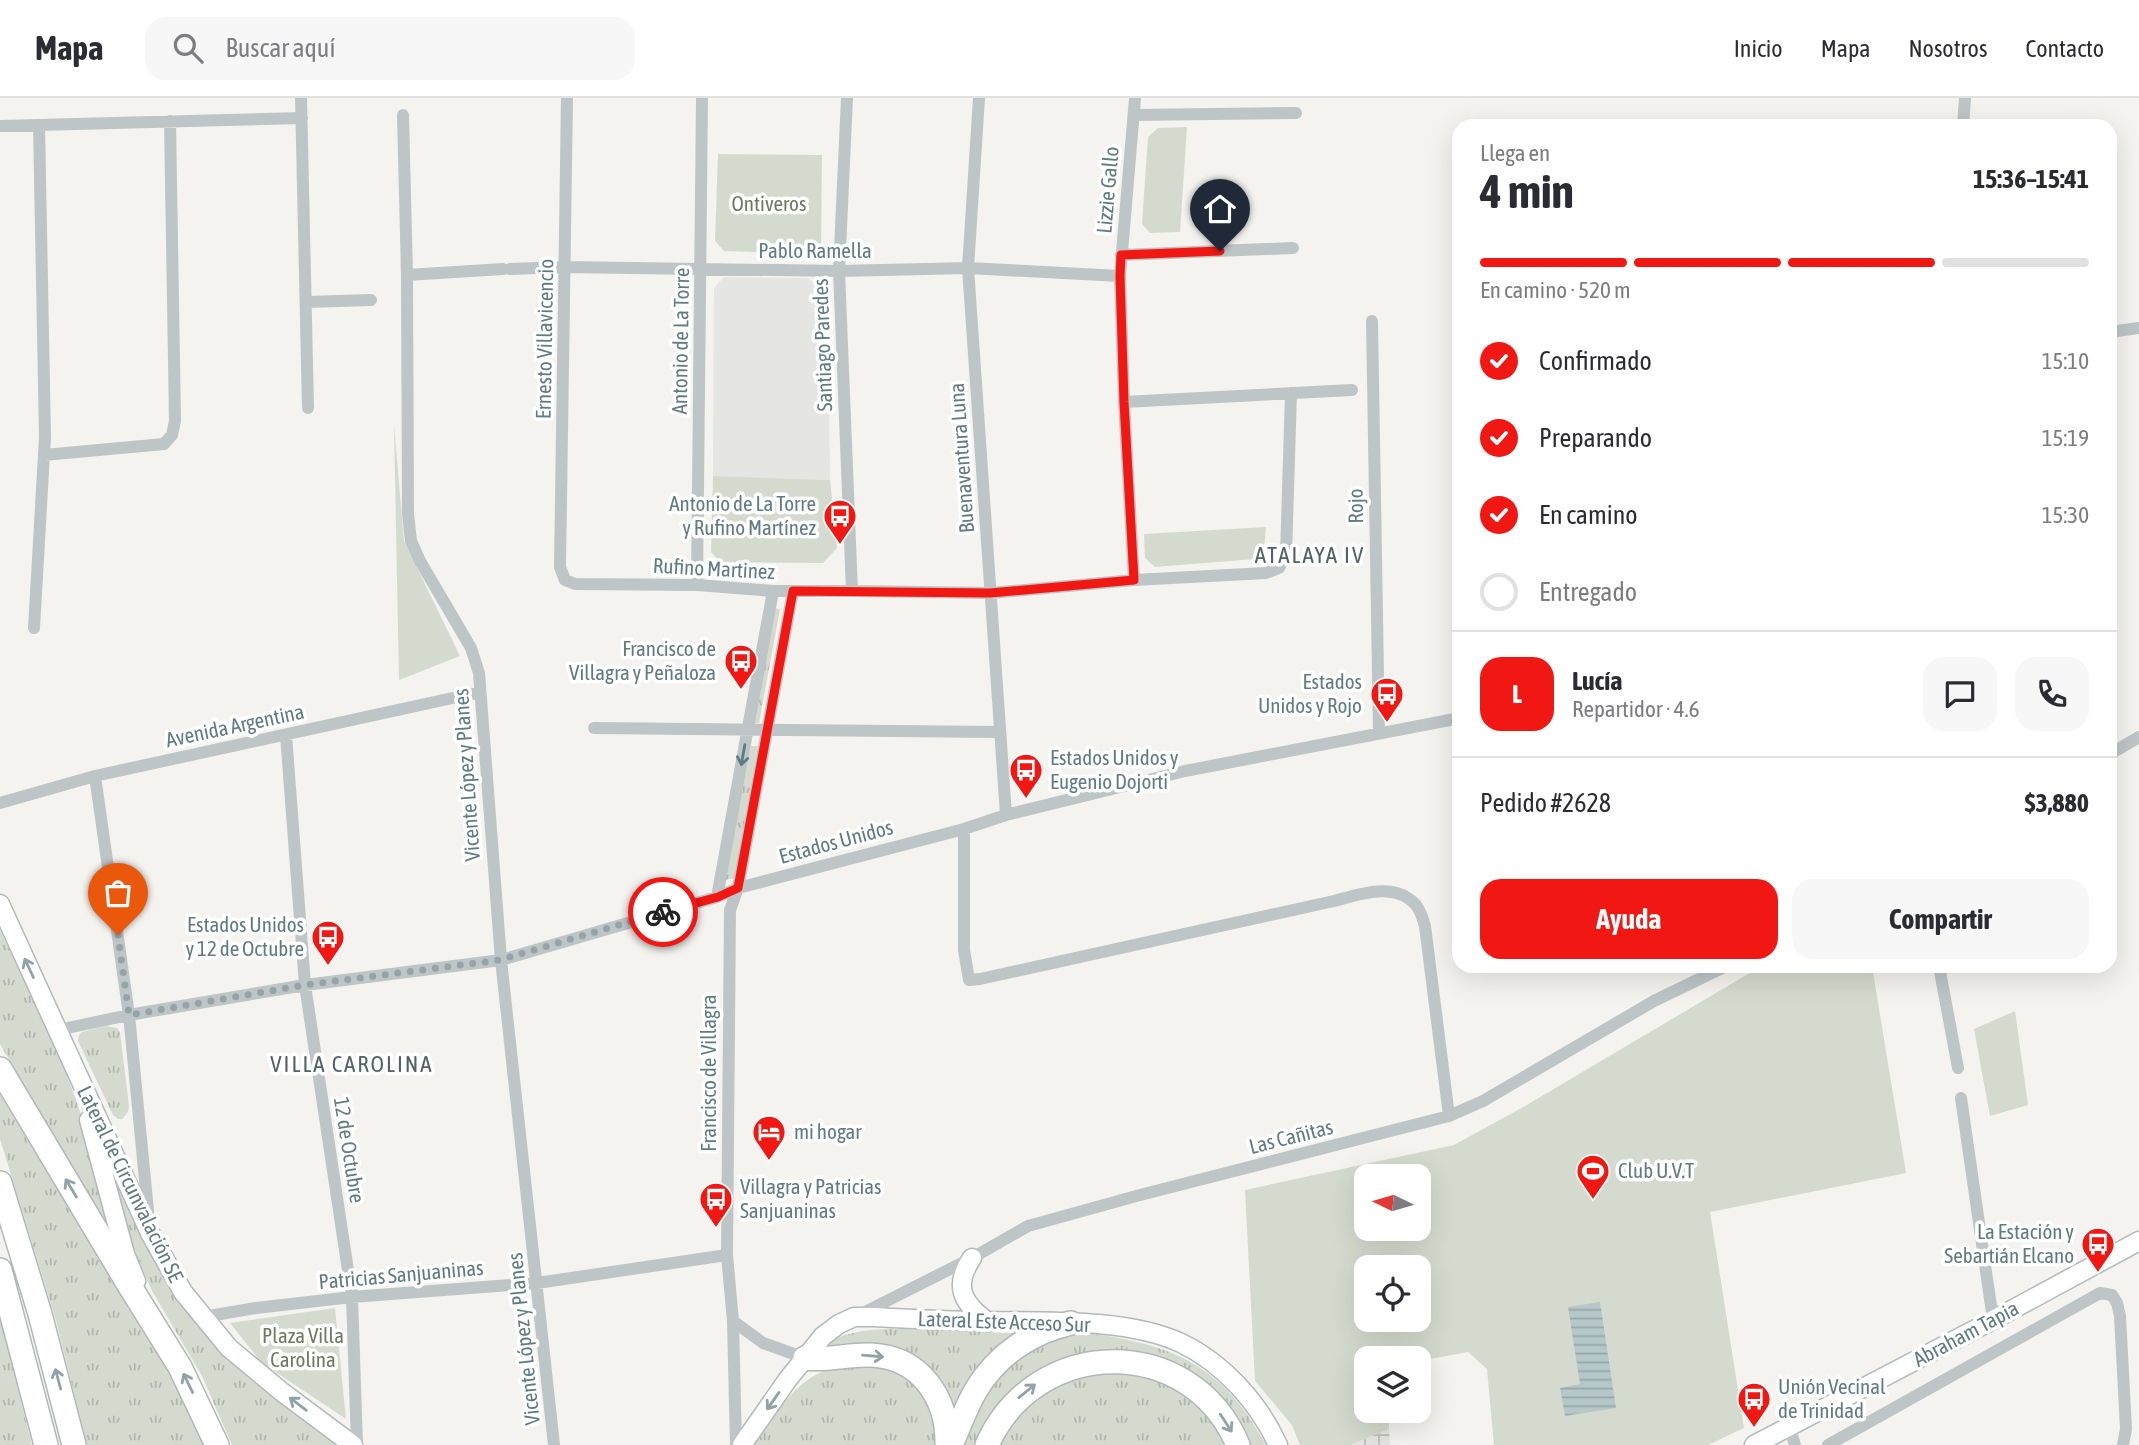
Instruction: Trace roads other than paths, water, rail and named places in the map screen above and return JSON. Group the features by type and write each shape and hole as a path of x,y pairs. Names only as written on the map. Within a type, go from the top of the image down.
{"highway":[{"path":"0,1069 169,1347 189,1383 216,1445"},
{"path":"0,1183 40,1314 74,1445"},
{"path":"0,1270 46,1445"},
{"path":"949,1445 974,1392 992,1368 1014,1348 1039,1333 1071,1323"},
{"path":"805,1358 875,1355 889,1358 915,1370 935,1392 942,1406 949,1445"},
{"path":"986,1445 1004,1414 1042,1380 1085,1363 1113,1361 1156,1369 1184,1382 1218,1412 1238,1445"}],"street":[{"path":"301,98 308,408"},
{"name":"Ernesto Villavicencio","path":"565,580 560,567 567,98"},
{"name":"Antonio de La Torre","path":"697,585 702,98"},
{"name":"Santiago Paredes","path":"846,98 839,271 852,591"},
{"name":"Buenaventura Luna","path":"979,98 968,268 1006,815"},
{"name":"Lizzie Gallo","path":"1134,580 1120,276 1135,98"},
{"path":"1964,119 1965,98"},
{"path":"1134,115 1296,113"},
{"name":"Vicente López y Planes","path":"403,116 408,514 411,541 471,648 479,673 500,960 554,1445"},
{"path":"0,126 302,118"},
{"path":"44,455 164,444 172,435 175,421 170,121"},
{"path":"34,628 44,455 39,125"},
{"path":"1121,255 1293,248"},
{"name":"Pablo Ramella","path":"407,275 566,267 839,271 968,268 1120,276"},
{"path":"306,302 371,300"},
{"name":"Rojo","path":"1372,321 1378,733"},
{"path":"2117,331 2139,328"},
{"path":"1124,402 1352,390"},
{"name":"Rufino Martinez","path":"565,580 575,584 697,585 773,592 990,593 1134,580 1266,573 1279,568 1286,555 1291,393"},
{"name":"Francisco de Villagra","path":"736,1445 733,1321 727,1255 730,910 738,888 793,591"},
{"path":"730,910 718,897 773,592"},
{"name":"Avenida Argentina","path":"0,803 95,776 480,692"},
{"name":"Estados Unidos","path":"58,1030 305,985 500,960 718,897 738,888 964,829 1006,815 1185,771 1452,719"},
{"path":"594,728 999,732"},
{"name":"12 de Octubre","path":"286,735 305,985 352,1297 355,1445"},
{"path":"2117,750 2139,737"},
{"path":"95,776 129,1015 150,1233"},
{"path":"964,829 964,950 970,980 1370,891 1404,895 1417,906 1426,926 1449,1116"},
{"name":"Lateral de Circunvalación SE","path":"0,904 150,1233 183,1292 229,1348 261,1376 355,1445"},
{"name":"Las Cañitas","path":"854,1317 972,1258 1028,1226 1449,1116 1483,1101 1654,1001 1712,973"},
{"path":"1940,973 1958,1068"},
{"path":"78,1075 125,1254 169,1347"},
{"path":"1961,1098 1993,1320"},
{"name":"Abraham Tapia","path":"1765,1442 1790,1426 2139,1241"},
{"name":"Patricias Sanjuaninas","path":"203,1317 352,1297 537,1283 727,1255"},
{"path":"972,1258 962,1275 962,1290 969,1306 988,1321"},
{"path":"1828,1445 2100,1293 2112,1295 2120,1316 2126,1429 2123,1445"},
{"path":"742,1445 823,1336 854,1317"},
{"name":"Lateral Este Acceso Sur","path":"854,1317 1071,1323 1144,1331 1181,1343 1230,1378 1249,1398 1278,1445"},
{"path":"733,1321 763,1343 805,1358"},
{"path":"1790,1426 1795,1445"}],"place":[{"name":"Antonio de La Torre y Rufino Martínez","path":"840,546"},
{"name":"Francisco de Villagra y Peñaloza","path":"741,691"},
{"name":"Estados Unidos y Rojo","path":"1387,724"},
{"name":"Estados Unidos y Eugenio Dojorti","path":"1026,800"},
{"name":"Estados Unidos y 12 de Octubre","path":"328,967"},
{"name":"mi hogar","path":"769,1162"},
{"name":"Club U.V.T","path":"1593,1201"},
{"name":"Villagra y Patricias Sanjuaninas","path":"716,1229"},
{"name":"La Estación y Sebartián Elcano","path":"2098,1274"},
{"name":"Unión Vecinal de Trinidad","path":"1754,1429"}],"district":[{"name":"ATALAYA IV","path":"1310,555"},
{"name":"VILLA CAROLINA","path":"352,1064"}],"park label":[{"name":"Ontiveros","path":"769,204"},
{"name":"Plaza Villa Carolina","path":"303,1348"}]}
